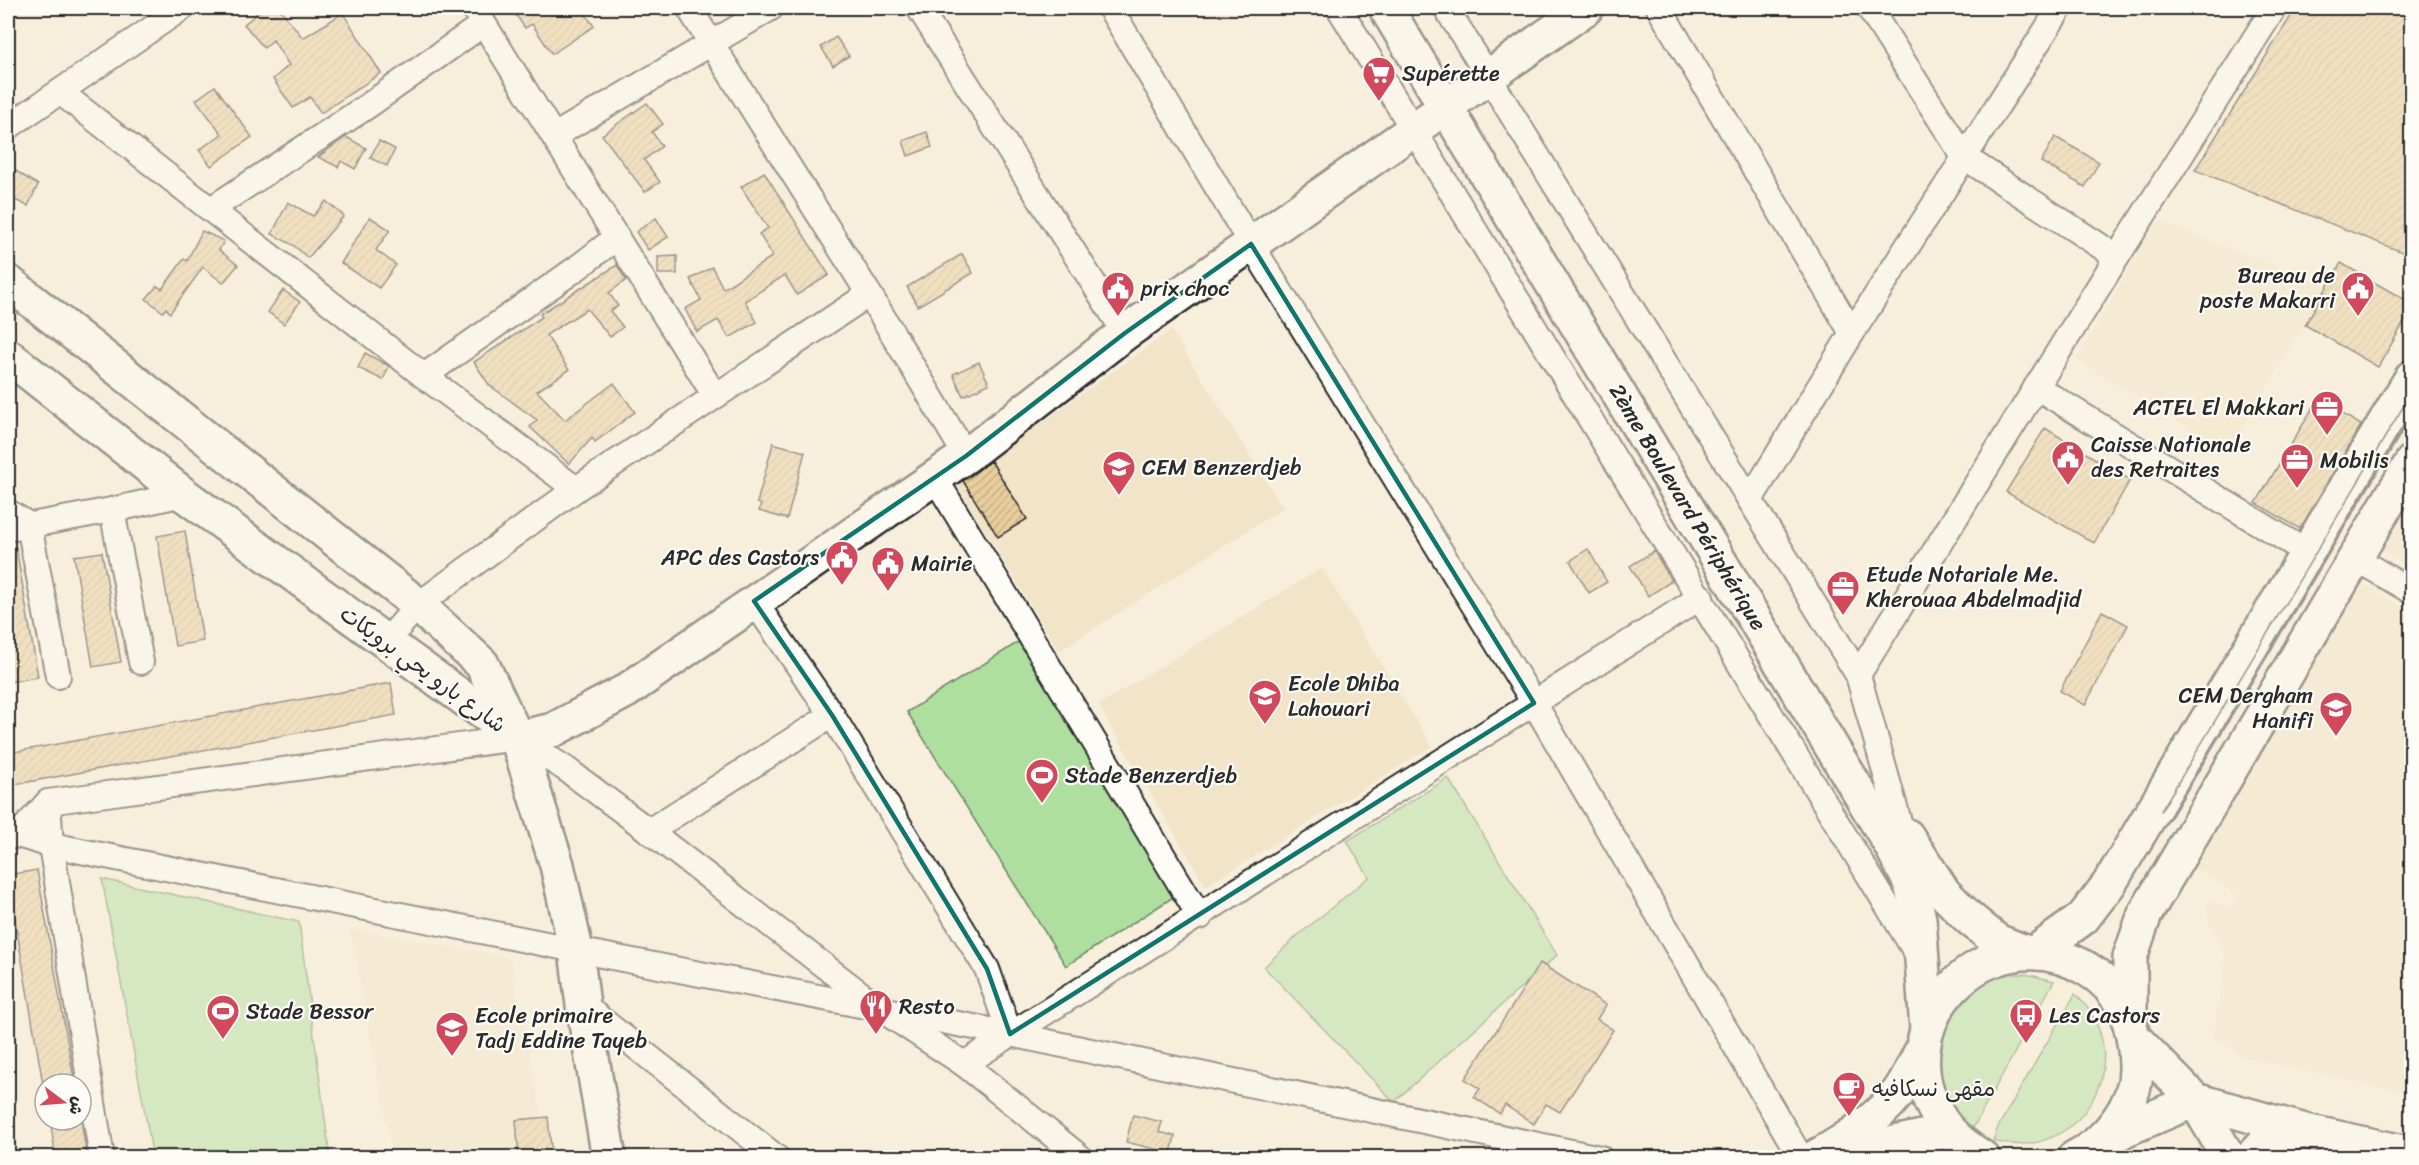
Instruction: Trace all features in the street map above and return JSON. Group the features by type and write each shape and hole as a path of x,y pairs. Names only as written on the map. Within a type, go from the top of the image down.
{"main road":[{"name":"2ème Boulevard Périphérique","path":"1386,8 1466,92 1892,847 1911,884 1919,919 1924,966 1926,1087 1932,1105 1951,1142 1983,1158"},
{"name":"2ème Boulevard Périphérique","path":"1411,8 1466,92 1900,825 1944,892 1969,918 1997,941 2030,952"},
{"path":"609,1158 582,1005 576,950 557,865 518,738 553,730 626,691 966,456 1125,333 1586,8"},
{"name":"شارع بارو يحي برويكات","path":"8,282 418,604 482,664 518,738"},
{"name":"شارع بارو يحي برويكات","path":"8,356 183,494 518,738"},
{"path":"2030,952 2083,918 2109,884 2412,377"},
{"path":"2078,1155 2109,1132 2127,1104 2137,1072 2130,957 2145,914 2412,462"},
{"path":"1814,1158 1844,1142 1898,1092 1925,1038 1941,999 1964,975 1992,958 2030,952 2056,955 2075,962 2093,972 2108,986 2121,1002 2133,1029 2195,1100 2229,1158"},
{"path":"2078,1155 2126,1129 2195,1100 2305,1131 2412,1154"},
{"path":"2252,1158 2258,1147 2274,1137 2305,1131"},
{"path":"1828,1158 1951,1142"}],"street":[{"path":"8,127 182,8"},
{"path":"689,8 869,294 966,456"},
{"path":"554,136 771,8"},
{"path":"919,8 1125,333"},
{"path":"1110,8 1251,244 1534,703 1801,1158"},
{"path":"1339,8 1701,597 1924,966"},
{"path":"1446,8 1466,92 1750,500 1858,675 1900,825"},
{"path":"1659,8 1852,333"},
{"path":"1869,8 1964,157 2116,257"},
{"path":"1750,500 1852,333 2060,8"},
{"path":"1858,675 2116,257 2274,8"},
{"path":"211,209 369,105 478,16 714,396"},
{"path":"60,92 424,376 576,489"},
{"path":"424,376 617,237"},
{"path":"385,643 418,604 576,489 869,294"},
{"path":"2036,387 2308,553"},
{"path":"935,478 1200,917"},
{"path":"18,527 183,494"},
{"path":"112,510 141,662"},
{"path":"8,512 18,527 58,676"},
{"path":"2355,558 2412,592"},
{"path":"964,1064 1200,917 1701,597"},
{"path":"754,601 832,715 987,969 1010,1034"},
{"path":"649,831 832,715"},
{"path":"13,836 48,802 518,738 566,769 649,831 879,1008 964,1064 1081,1158"},
{"path":"48,802 51,845 102,1158"},
{"path":"13,836 576,950 1010,1034 1600,1158"},
{"path":"582,1005 777,1158"}],"highlighted area":[{"path":"1251,244 1534,703 1010,1034 987,969 832,715 754,601 966,456 1125,333"}],"shaded area":[{"path":"2157,220 2327,286 2228,453 2077,360"},
{"name":"CEM Benzerdjeb","path":"1171,330 1283,508 1059,651 956,484"},
{"path":"2411,485 2411,569 2374,546"},
{"name":"Ecole Dhiba Lahouari","path":"1322,568 1432,746 1206,886 1098,705"},
{"name":"CEM Dergham Hanifi","path":"2356,579 2411,613 2411,1094 2242,1057 2228,1046 2213,1041 2225,955 2209,923 2207,904 2211,899 2228,909 2238,895 2185,861"},
{"name":"Ecole primaire Tadj Eddine Tayeb","path":"350,929 510,957 550,1157 393,1157"}],"green space":[{"name":"Stade Benzerdjeb","path":"1020,641 1175,896 1066,966 907,712"},
{"path":"1448,778 1557,955 1394,1102 1264,967 1297,936 1369,877 1347,841"},
{"name":"Stade Bessor","path":"102,879 299,922 330,1157 153,1157"},
{"path":"2026,974 2054,981 1972,1130 1956,1118 1940,1091 1939,1029 1967,991 1995,977"},
{"path":"2075,994 2094,1019 2103,1046 2102,1074 2092,1100 2076,1121 2053,1137 2025,1144 1993,1141 1998,1127"}],"building":[{"path":"264,8 279,8 303,38 343,13 381,73 321,113 310,97 293,108 273,79 289,65 273,40 264,48 244,24"},
{"path":"511,8 581,8 594,26 552,54 532,24 525,28"},
{"path":"2296,8 2412,8 2412,256 2195,170"},
{"path":"836,37 849,56 833,66 821,47"},
{"path":"215,86 252,137 211,166 199,150 222,134 196,100"},
{"path":"647,103 663,124 652,132 662,146 644,160 660,182 645,192 602,135"},
{"path":"927,132 932,147 908,156 903,141"},
{"path":"346,137 366,148 355,169 341,161 338,167 318,157"},
{"path":"2055,137 2099,162 2085,187 2041,162"},
{"path":"379,141 395,149 387,166 370,158"},
{"path":"8,166 38,185 28,206 8,197"},
{"path":"764,172 829,275 797,295 785,275 745,301 757,322 729,338 718,320 697,332 685,309 701,300 690,279 712,267 723,288 773,256 759,234 768,228 741,187"},
{"path":"326,201 344,216 308,258 293,245 272,234 288,202 313,216"},
{"path":"370,217 390,230 376,250 396,265 379,288 341,263"},
{"path":"656,218 668,237 648,250 636,232"},
{"path":"202,231 224,241 219,250 238,265 223,283 203,267 170,313 166,308 163,312 146,299 157,286 162,289 184,259 187,261"},
{"path":"962,254 973,273 918,306 907,287"},
{"path":"677,256 677,274 658,274 658,257"},
{"name":"Bureau de poste Makarri","path":"2341,263 2412,304 2412,309 2378,367 2305,325"},
{"path":"617,265 626,280 609,293 618,306 610,311 623,327 610,337 587,309 546,335 569,370 537,391 565,420 614,383 635,412 595,442 592,438 569,464 530,427 537,420 489,385 474,362 542,317 540,314"},
{"path":"283,290 300,302 284,324 268,312"},
{"path":"365,353 389,366 383,380 358,368"},
{"path":"979,362 989,384 963,396 953,374"},
{"path":"2318,399 2361,425 2300,529 2256,503"},
{"name":"Caisse Nationale des Retraites","path":"2045,428 2130,480 2094,543 2006,492"},
{"path":"773,443 805,452 787,519 759,511 761,504 757,503"},
{"path":"991,461 1027,519 998,537 963,481"},
{"path":"185,531 203,641 175,646 157,536"},
{"path":"16,547 38,677 10,682 8,548"},
{"path":"1588,549 1607,582 1589,593 1570,561"},
{"path":"1654,551 1672,581 1648,596 1630,566"},
{"path":"102,552 121,662 93,667 74,556"},
{"path":"2102,611 2128,625 2085,705 2060,691"},
{"path":"391,683 396,715 11,785 8,753"},
{"path":"37,870 73,1072 41,1072 13,908 8,909 8,875"},
{"path":"1540,963 1606,1005 1597,1019 1613,1030 1560,1112 1546,1104 1534,1124 1505,1105 1500,1114 1474,1097 1480,1089 1465,1079"},
{"path":"1133,1115 1162,1122 1159,1132 1175,1136 1171,1153 1126,1142"},
{"path":"548,1117 552,1158 519,1158 516,1120"},
{"path":"52,1132 83,1132 87,1158 56,1158"}],"tram line":[{"path":"2161,811 2412,392"},
{"path":"2171,817 2412,415"}],"place":[{"name":"Supérette","path":"1379,102"},
{"name":"prix choc","path":"1118,317"},
{"name":"Bureau de poste Makarri","path":"2358,317"},
{"name":"ACTEL El Makkari","path":"2327,436"},
{"name":"Caisse Nationale des Retraites","path":"2068,486"},
{"name":"Mobilis","path":"2297,489"},
{"name":"CEM Benzerdjeb","path":"1119,496"},
{"name":"APC des Castors","path":"842,586"},
{"name":"Mairie","path":"888,592"},
{"name":"Etude Notariale Me. Kherouaa Abdelmadjid","path":"1843,616"},
{"name":"Ecole Dhiba Lahouari","path":"1265,725"},
{"name":"CEM Dergham Hanifi","path":"2336,737"},
{"name":"Stade Benzerdjeb","path":"1042,804"},
{"name":"Resto","path":"876,1035"},
{"name":"Stade Bessor","path":"223,1040"},
{"name":"Les Castors","path":"2026,1044"},
{"name":"Ecole primaire Tadj Eddine Tayeb","path":"452,1057"},
{"name":"مقهى نسكافيه","path":"1849,1117"}]}
